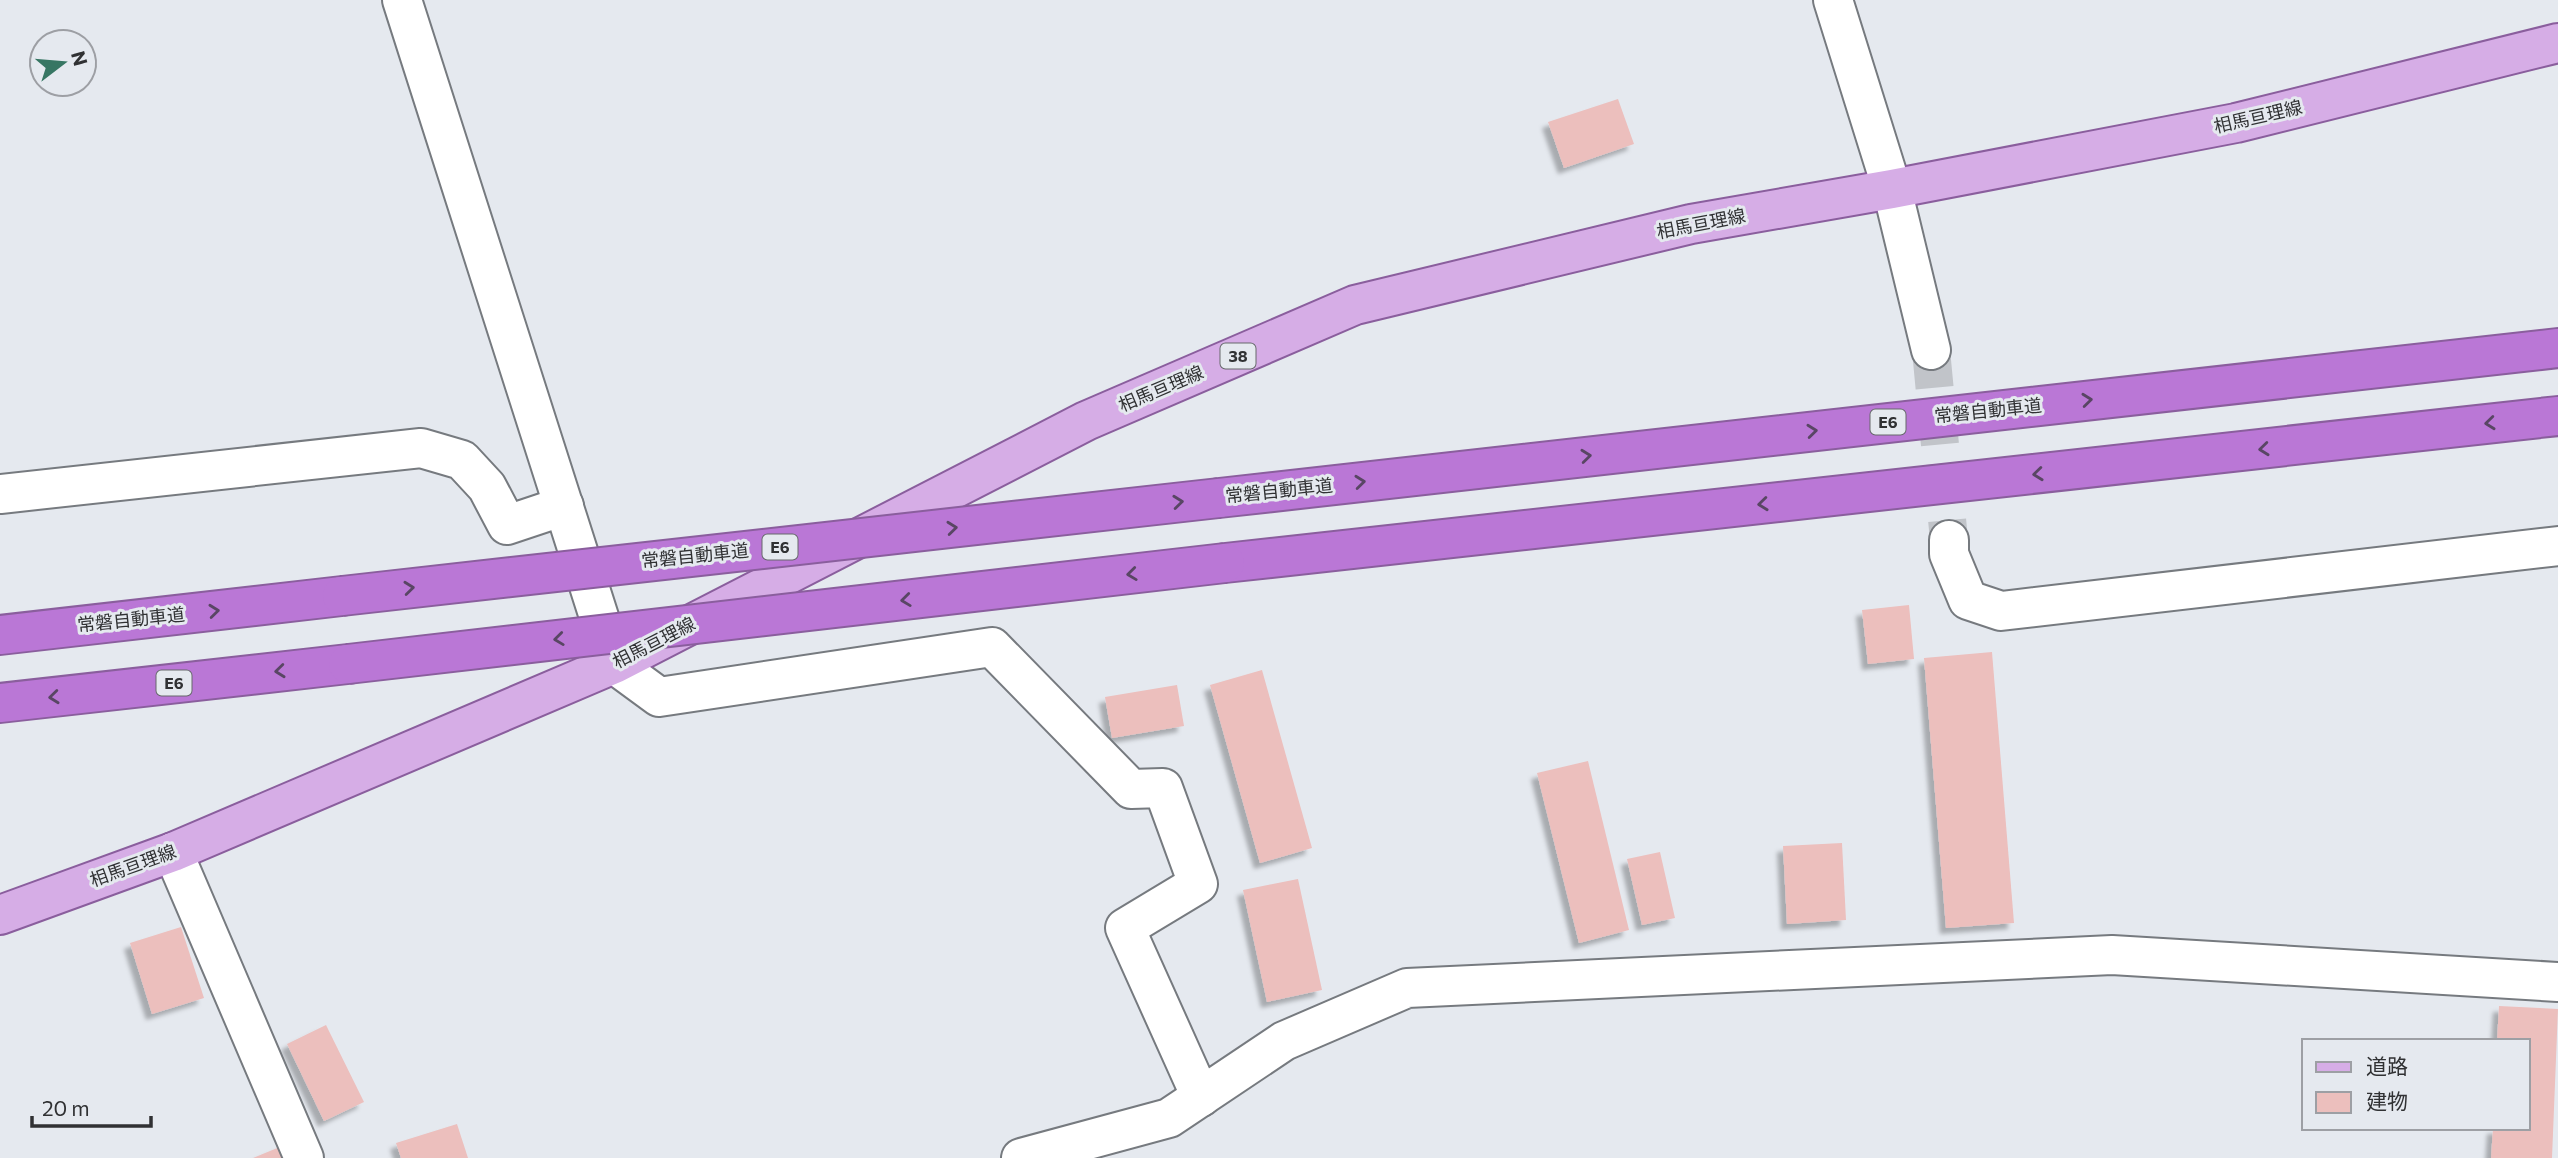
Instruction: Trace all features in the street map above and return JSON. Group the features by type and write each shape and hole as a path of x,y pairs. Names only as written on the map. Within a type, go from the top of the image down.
{"highway":[{"name":"常磐自動車道","path":"0,635 2558,348"},
{"name":"E6","path":"0,703 1225,563 2558,416"}],"main road":[{"name":"相馬亘理線","path":"0,915 173,852 614,664 1086,421 1354,305 1690,224 1892,189 2236,123 2558,43"}],"street":[{"path":"402,0 614,664 659,697 992,647 1131,789 1163,788 1198,884 1125,928 1201,1097"},
{"path":"1833,0 1892,189 1931,350"},
{"path":"0,494 421,448 462,460 487,487 507,525 564,506"},
{"path":"1949,540 1949,554 1968,600 2001,611 2558,546"},
{"path":"173,852 304,1158"},
{"path":"1021,1158 1169,1118 1284,1041 1407,988 2112,955 2558,982"}],"building":[{"path":"1618,99 1634,144 1564,168 1548,122"},
{"path":"1909,605 1914,659 1868,664 1862,610"},
{"path":"1992,652 2014,923 1946,928 1924,658"},
{"path":"1262,670 1312,848 1260,863 1210,685"},
{"path":"1177,685 1184,726 1112,738 1105,697"},
{"path":"1588,761 1629,930 1579,943 1537,773"},
{"path":"1842,843 1846,920 1787,924 1783,846"},
{"path":"1660,852 1675,918 1642,925 1627,859"},
{"path":"1298,879 1322,990 1267,1002 1243,890"},
{"path":"181,927 204,998 152,1014 130,943"},
{"path":"2499,1006 2558,1009 2552,1158 2491,1158 2493,1130 2530,1130 2530,1039 2497,1039"},
{"path":"326,1025 364,1102 324,1121 287,1044"},
{"path":"457,1124 468,1158 401,1158 396,1143"},
{"path":"287,1144 292,1158 253,1158"}],"tunnel":[{"path":"1931,350 1949,540"}]}
